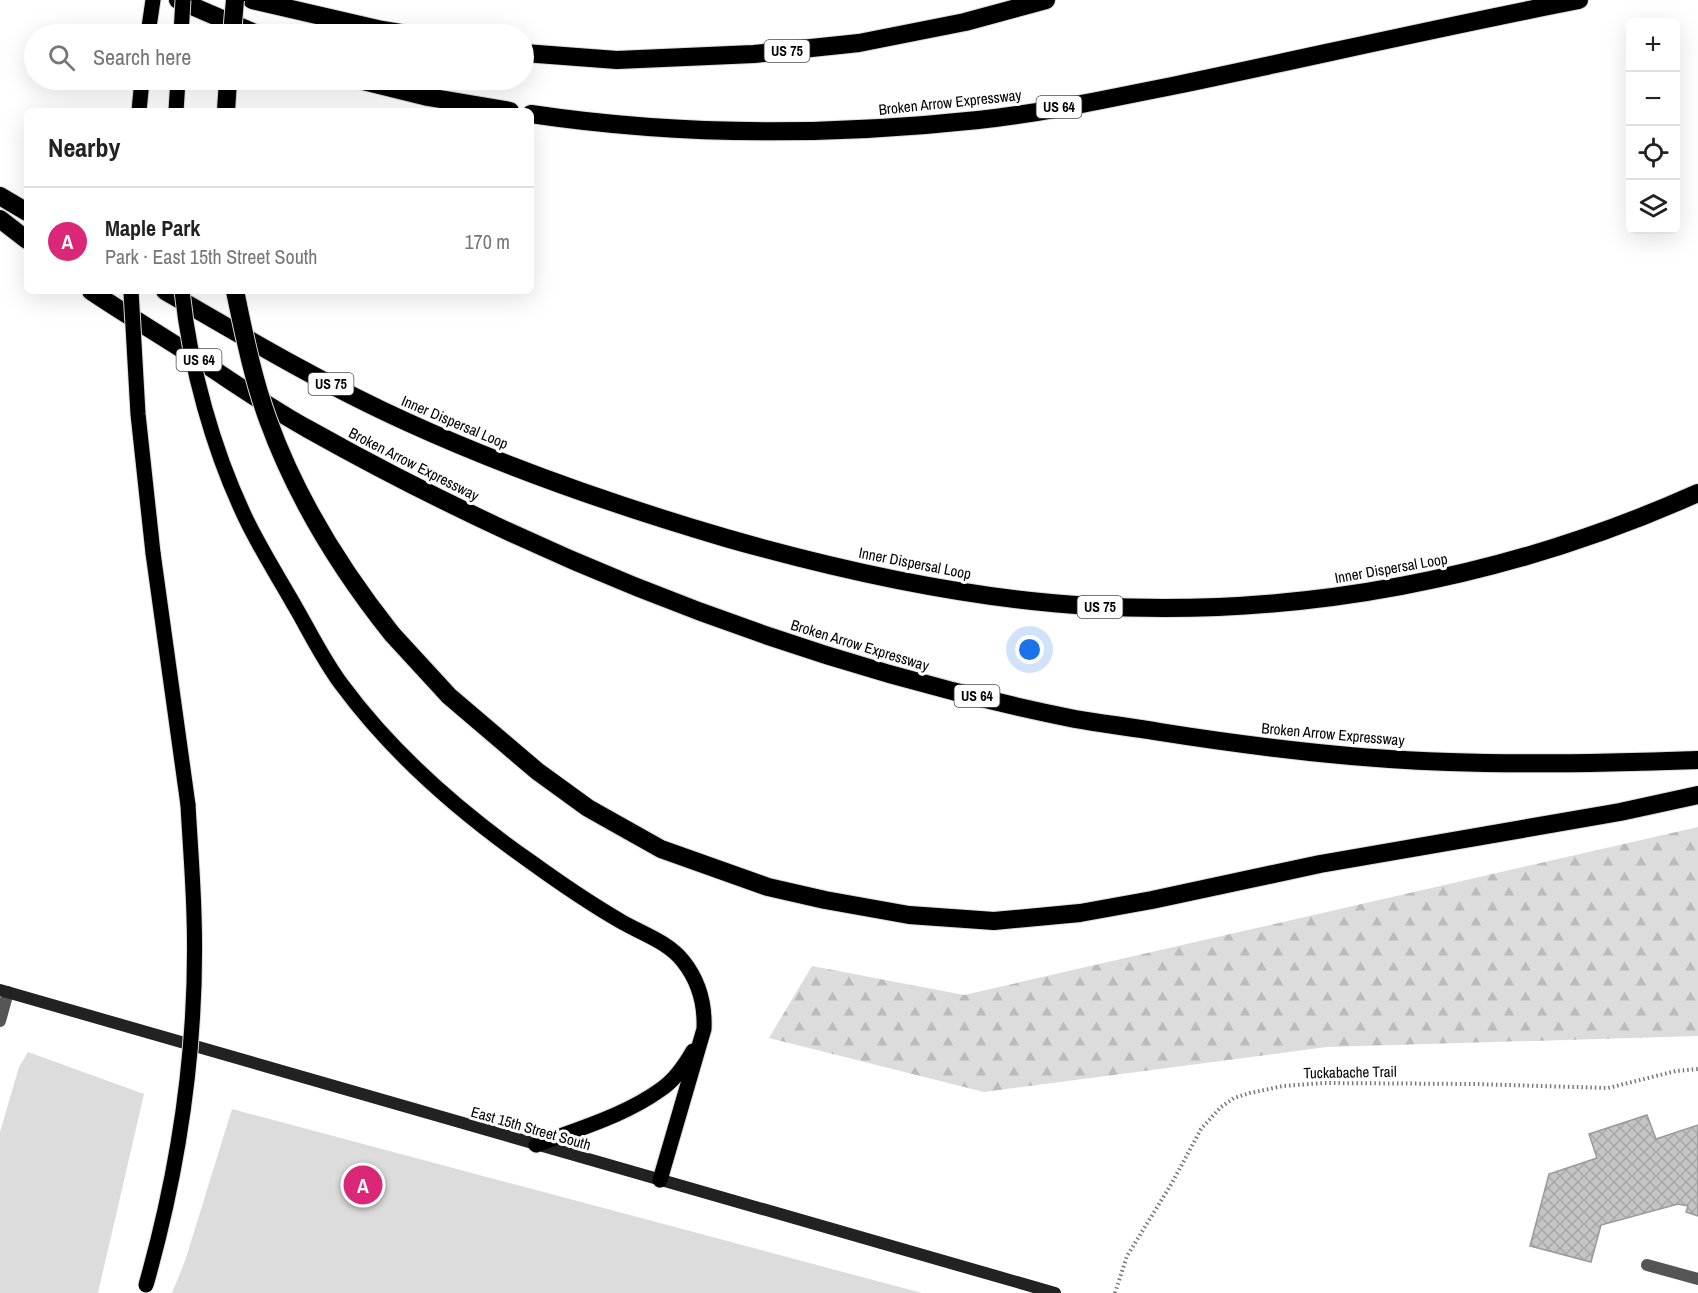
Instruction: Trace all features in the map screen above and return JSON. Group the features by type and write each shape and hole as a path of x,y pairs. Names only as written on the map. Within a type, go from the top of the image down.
{"highway":[{"path":"178,0 234,24"},
{"path":"233,24 235,0"},
{"path":"252,0 356,24"},
{"name":"US 75","path":"534,54 617,60 754,54 859,43 965,22 1046,0"},
{"name":"Broken Arrow Expressway","path":"534,114 628,126 696,130 849,131 980,120 1088,103 1579,0"},
{"path":"226,108 227,90"},
{"path":"400,90 492,108"},
{"path":"0,196 24,210"},
{"path":"0,219 24,238"},
{"name":"Broken Arrow Expressway","path":"97,294 305,427 474,516 601,572 796,646 922,683 1076,719 1225,742 1379,758 1449,762 1698,760"},
{"name":"Inner Dispersal Loop","path":"170,294 298,368 405,421 505,464 607,501 792,556 909,582 1024,600 1089,606 1178,608 1276,603 1350,595 1476,571 1541,553 1657,511 1698,493"},
{"path":"236,294 246,344 268,420 297,488 358,590 392,634 449,696 537,771 588,808 661,849 768,887 909,915 994,921 1080,913 1320,864 1620,812 1698,795"}],"main road":[{"path":"149,24 153,0"},
{"path":"182,24 183,0"},
{"path":"139,108 141,90"},
{"path":"176,108 177,90"},
{"path":"131,294 138,414 153,553 188,805 194,916 193,999 184,1115 159,1239 144,1289"},
{"path":"182,294 186,325 201,392 224,466 246,520 342,685 383,734 444,795 531,862 622,922 659,941 684,962 699,991 704,1014 704,1029 660,1180"},
{"name":"East 15th Street South","path":"4,991 1055,1293"},
{"path":"536,1145 621,1111 662,1090 687,1062 704,1029"}],"street":[{"path":"0,1021 4,991"},
{"path":"1647,1265 1698,1279"}],"path":[{"name":"Tuckabache Trail","path":"1115,1293 1127,1256 1172,1183 1201,1130 1221,1107 1234,1098 1283,1086 1323,1083 1608,1088 1676,1071 1698,1069"}],"green space":[{"path":"1698,827 1698,1036 1327,1047 984,1092 769,1038 812,966 964,995"},
{"path":"28,1052 144,1094 98,1293 0,1293 0,1132 19,1067"},
{"path":"232,1109 922,1293 172,1293 185,1261"}],"building":[{"path":"1647,1115 1656,1139 1698,1125 1698,1216 1686,1212 1688,1206 1678,1204 1601,1225 1591,1262 1530,1246 1549,1174 1597,1158 1589,1134"}],"place":[{"name":"Maple Park","path":"363,1185"}]}
